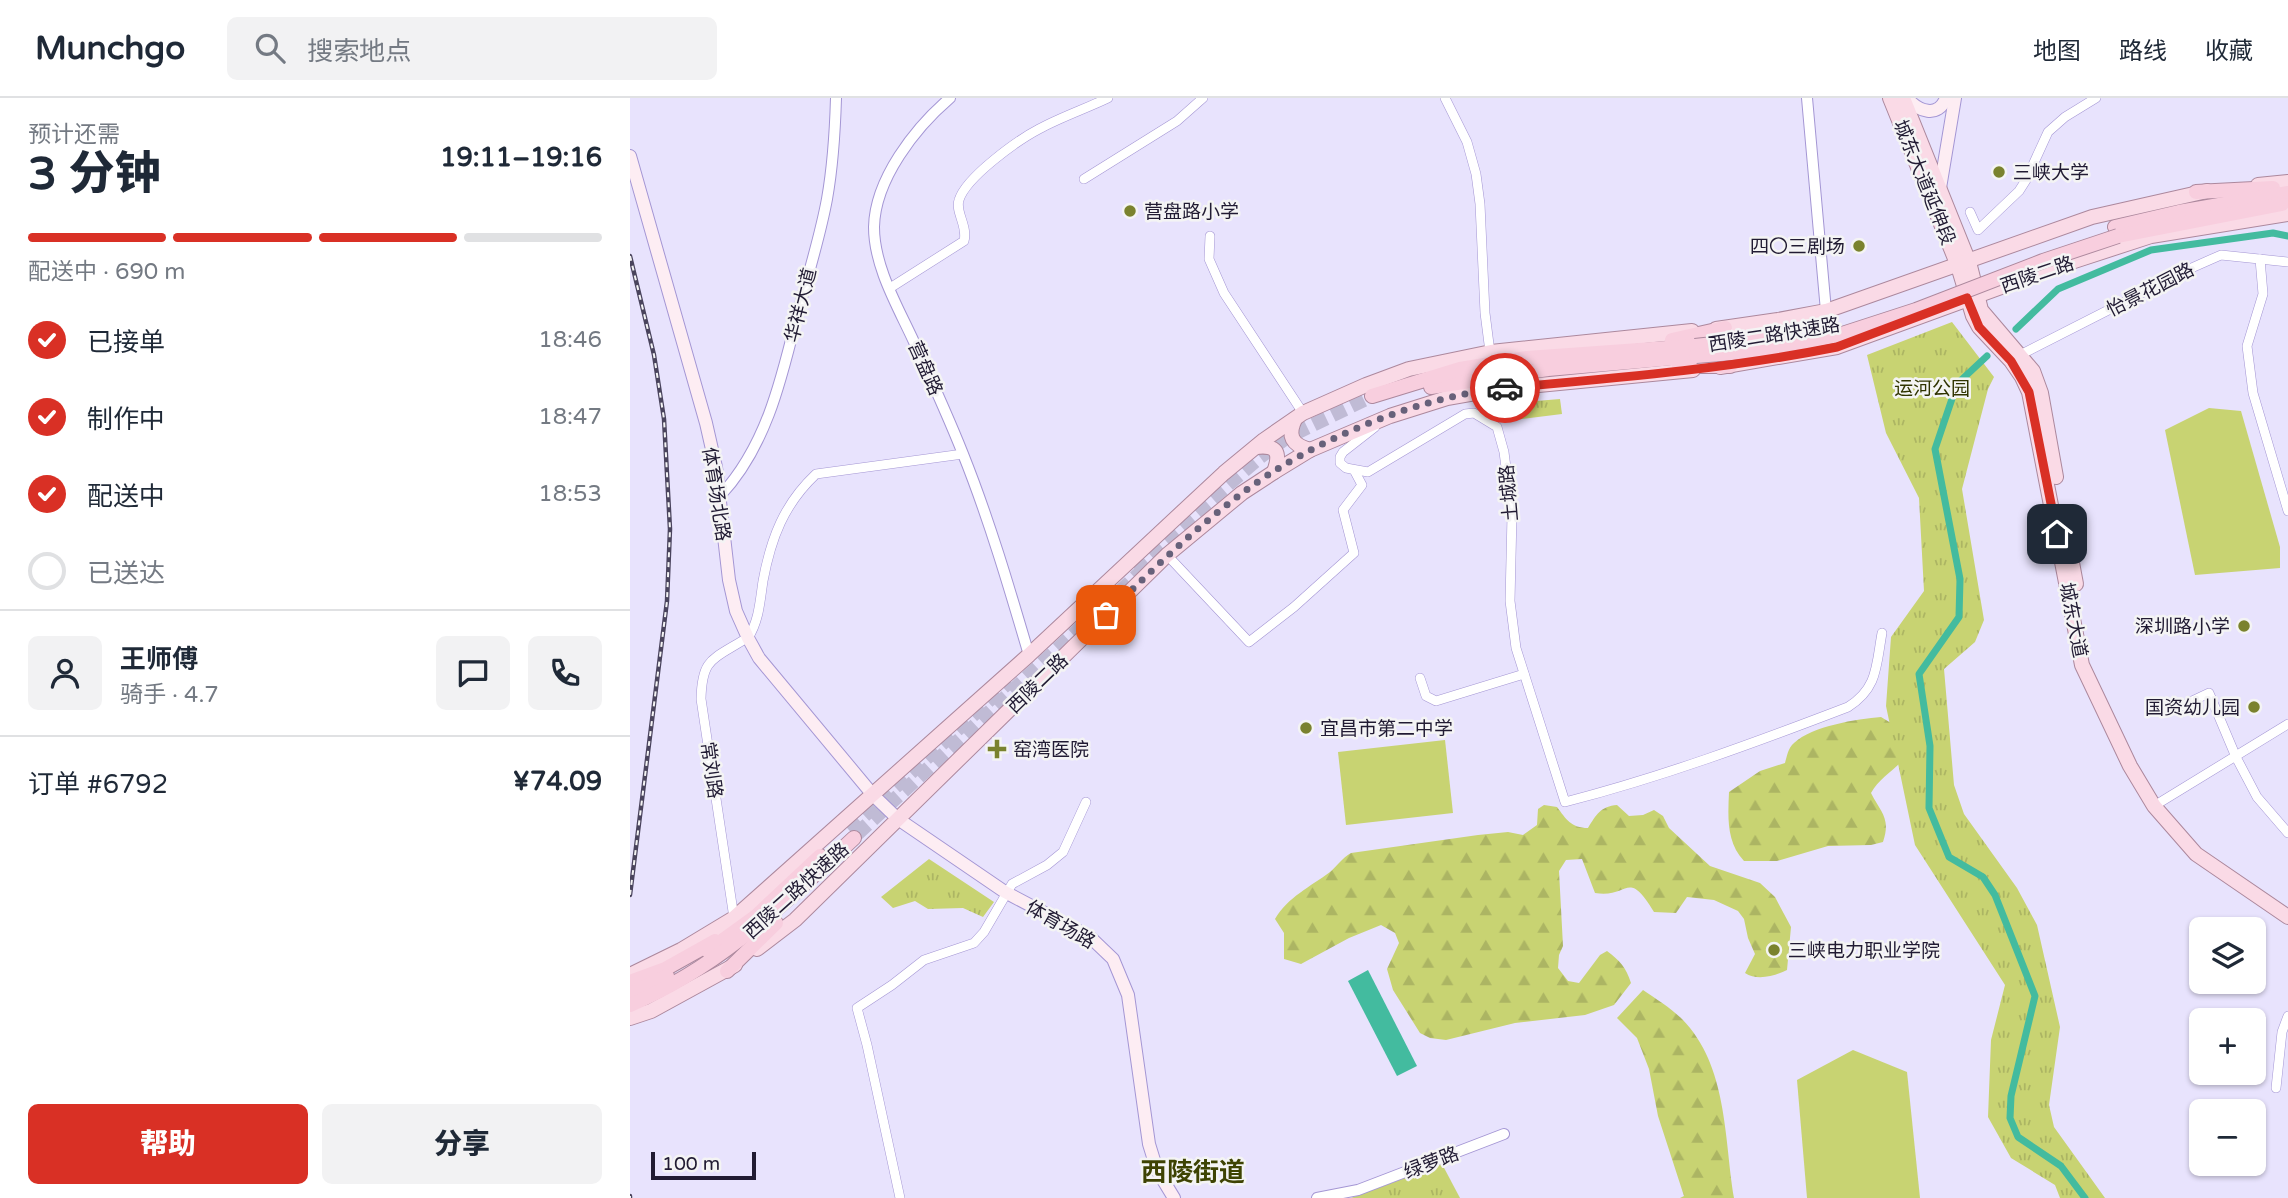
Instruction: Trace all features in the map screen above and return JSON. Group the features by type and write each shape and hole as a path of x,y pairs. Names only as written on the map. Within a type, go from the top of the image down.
{"highway":[{"path":"2196,192 2288,188"},
{"name":"西陵二路快速路","path":"1696,351 1441,384 1374,399 1460,369 1527,358 1611,351 1768,350 1839,335 1916,310 2116,232 2179,212 2288,193"},
{"name":"西陵二路快速路","path":"2116,232 2288,203"},
{"path":"1611,351 1725,328"},
{"path":"1548,369 1730,366"},
{"path":"727,971 854,837"},
{"name":"西陵二路快速路","path":"630,1005 702,956 854,837"},
{"name":"西陵二路快速路","path":"630,994 653,990 736,944 854,837"},
{"path":"630,982 666,969 755,916"}],"main road":[{"name":"城东大道延伸段","path":"1890,98 1964,264"},
{"name":"城东大道延伸段","path":"1905,98 1940,188 1964,264"},
{"path":"1905,98 1919,110 1927,111 1938,110 1946,98"},
{"path":"1940,188 1955,98"},
{"name":"体育场北路","path":"630,156 716,467 729,580 745,640"},
{"name":"体育场北路","path":"630,182 699,427 714,498 724,584 731,614 757,660 870,798"},
{"name":"西陵二路","path":"630,975 681,950 734,918 939,733 1030,655 1184,509 1256,447 1299,416 1366,385 1409,369 1490,352 1725,328 1826,311 2092,217 2196,192 2288,182"},
{"name":"西陵二路","path":"630,1018 651,1011 727,971 795,920 1167,555 1242,493 1310,450 1390,416 1447,398 1497,389 1730,366 1837,347 1972,297 2151,236 2288,214"},
{"name":"城东大道","path":"1964,264 1979,327 2011,361 2029,392 2082,665 2130,766 2196,854 2288,917"},
{"name":"城东大道","path":"1972,297 1989,321 2033,371 2041,393 2089,663 2157,804 2201,849 2288,909"},
{"path":"1299,416 1291,428 1292,439 1297,446 1310,450"},
{"path":"1256,447 1270,446 1275,450 1278,459 1274,472"},
{"name":"体育场路","path":"870,798 926,848 1081,940 1110,965 1117,979 1125,1010 1143,1143 1152,1172 1167,1198"},
{"name":"体育场路","path":"1004,896 1090,937 1113,959 1128,995 1149,1144 1157,1170 1174,1198"}],"street":[{"name":"华祥大道","path":"720,496 735,481 754,447 780,388 827,200 834,149 836,98"},
{"name":"营盘路","path":"950,98 933,112 902,151 881,194 875,220 875,242 890,288 963,454 995,540 1030,655"},
{"path":"890,288 964,242 965,228 958,207 959,199 982,171 1036,130 1108,98"},
{"path":"1084,180 1177,121 1203,98"},
{"path":"1445,98 1466,142 1476,174 1490,352"},
{"path":"1807,98 1826,311"},
{"path":"1970,212 1978,230 2019,191 2048,132 2065,117 2096,98"},
{"path":"1210,236 1209,259 1224,293 1299,416"},
{"name":"怡景花园路","path":"2020,355 2187,270 2221,256 2288,262"},
{"path":"2260,260 2263,294 2246,346 2253,393 2288,511"},
{"name":"土城路","path":"1354,470 1368,472 1465,414 1474,413 1497,427 1504,452 1512,515 1510,601 1516,648 1565,802 1640,782 1848,708 1864,697 1875,675 1882,634"},
{"path":"1167,555 1250,642 1354,553 1343,510 1362,485 1354,470 1340,463 1340,457 1390,416"},
{"path":"745,640 755,627 766,564 783,514 800,489 816,474 963,454"},
{"name":"常刘路","path":"734,918 701,699 702,676 709,664 745,640"},
{"path":"1420,678 1426,696 1436,701 1524,674"},
{"path":"2175,709 2209,693 2236,757 2257,797 2288,833"},
{"path":"2157,804 2288,724"},
{"path":"900,1198 857,1008 924,960 974,943 984,932 1012,884 1047,865 1063,852 1086,802"},
{"path":"2276,1088 2282,1032 2288,1016"},
{"name":"绿萝路","path":"1317,1198 1358,1190 1504,1134"}],"green space":[{"name":"运河公园","path":"1952,322 1994,377 1988,389 1962,489 1984,620 1975,642 1944,669 1954,785 1964,814 2017,888 2037,925 2060,1027 2049,1105 2054,1127 2105,1198 2060,1198 2055,1185 2011,1158 1988,1117 1991,1040 2005,985 1915,845 1886,706 1891,637 1924,591 1919,498 1886,433 1867,355"},
{"path":"1560,399 1562,414 1505,421 1490,405"},
{"path":"2209,408 2241,411 2280,547 2280,568 2195,575 2165,430"},
{"path":"1881,717 1896,726 1901,762 1871,793 1885,821 1883,842 1871,845 1828,846 1777,861 1744,861 1731,837 1729,792 1760,771 1785,763 1792,745 1812,732 1848,722"},
{"path":"1445,740 1453,813 1346,825 1338,752"},
{"path":"1544,805 1557,807 1569,822 1582,828 1588,828 1607,807 1617,805 1629,816 1643,815 1654,810 1663,816 1669,828 1710,866 1760,883 1775,897 1791,927 1787,970 1766,977 1745,973 1755,954 1744,919 1738,911 1714,900 1687,897 1676,913 1654,912 1638,891 1632,888 1606,894 1595,893 1582,859 1566,860 1559,871 1563,946 1558,968 1568,981 1579,983 1600,955 1607,951 1622,965 1631,983 1614,1005 1585,1015 1515,1023 1446,1040 1430,1038 1420,1033 1393,990 1387,969 1399,943 1395,933 1381,925 1349,938 1301,964 1284,959 1284,933 1275,919 1280,911 1351,853 1478,835 1508,832 1523,835 1537,825 1538,809"},
{"path":"929,859 994,902 983,917 963,908 928,909 915,901 893,908 881,897"},
{"path":"1643,990 1682,1019 1708,1058 1722,1104 1734,1198 1680,1198 1684,1196 1658,1116 1649,1069 1637,1038 1617,1018"},
{"path":"1853,1050 1907,1072 1920,1198 1807,1198 1797,1080"},
{"path":"1442,1164 1460,1198 1351,1198"}],"shaded area":[{"path":"1368,970 1417,1066 1397,1076 1348,981"}],"waterway":[{"path":"2016,329 2058,289 2151,250 2273,233 2288,236"},
{"path":"1987,356 1957,384 1935,449 1960,579 1959,617 1919,674 1930,746 1929,808 1949,857 1983,877 1995,895 2035,996 2011,1096 2010,1118 2018,1137 2061,1166 2085,1198"}],"tunnel":[{"path":"1133,567 1260,457 1286,438 1372,396"},
{"path":"857,834 1143,570"},
{"path":"849,830 1010,681"}],"railway":[{"path":"630,256 654,355 664,419 670,529 667,601 630,895"}],"way so far":[{"path":"1106,615 1167,555 1242,493 1310,450 1390,416 1447,398 1505,388"}],"place":[{"name":"三峡大学","path":"1999,172"},
{"name":"营盘路小学","path":"1130,211"},
{"name":"四〇三剧场","path":"1859,246"},
{"name":"深圳路小学","path":"2244,626"},
{"name":"国资幼儿园","path":"2254,707"},
{"name":"宜昌市第二中学","path":"1306,728"},
{"name":"窑湾医院","path":"997,749"},
{"name":"三峡电力职业学院","path":"1774,950"}],"district":[{"name":"西陵街道","path":"1193,1172"}],"route":[{"path":"1505,388 1730,366 1822,350 1837,347 1967,298 1979,327 2011,361 2029,392 2057,534"}]}
